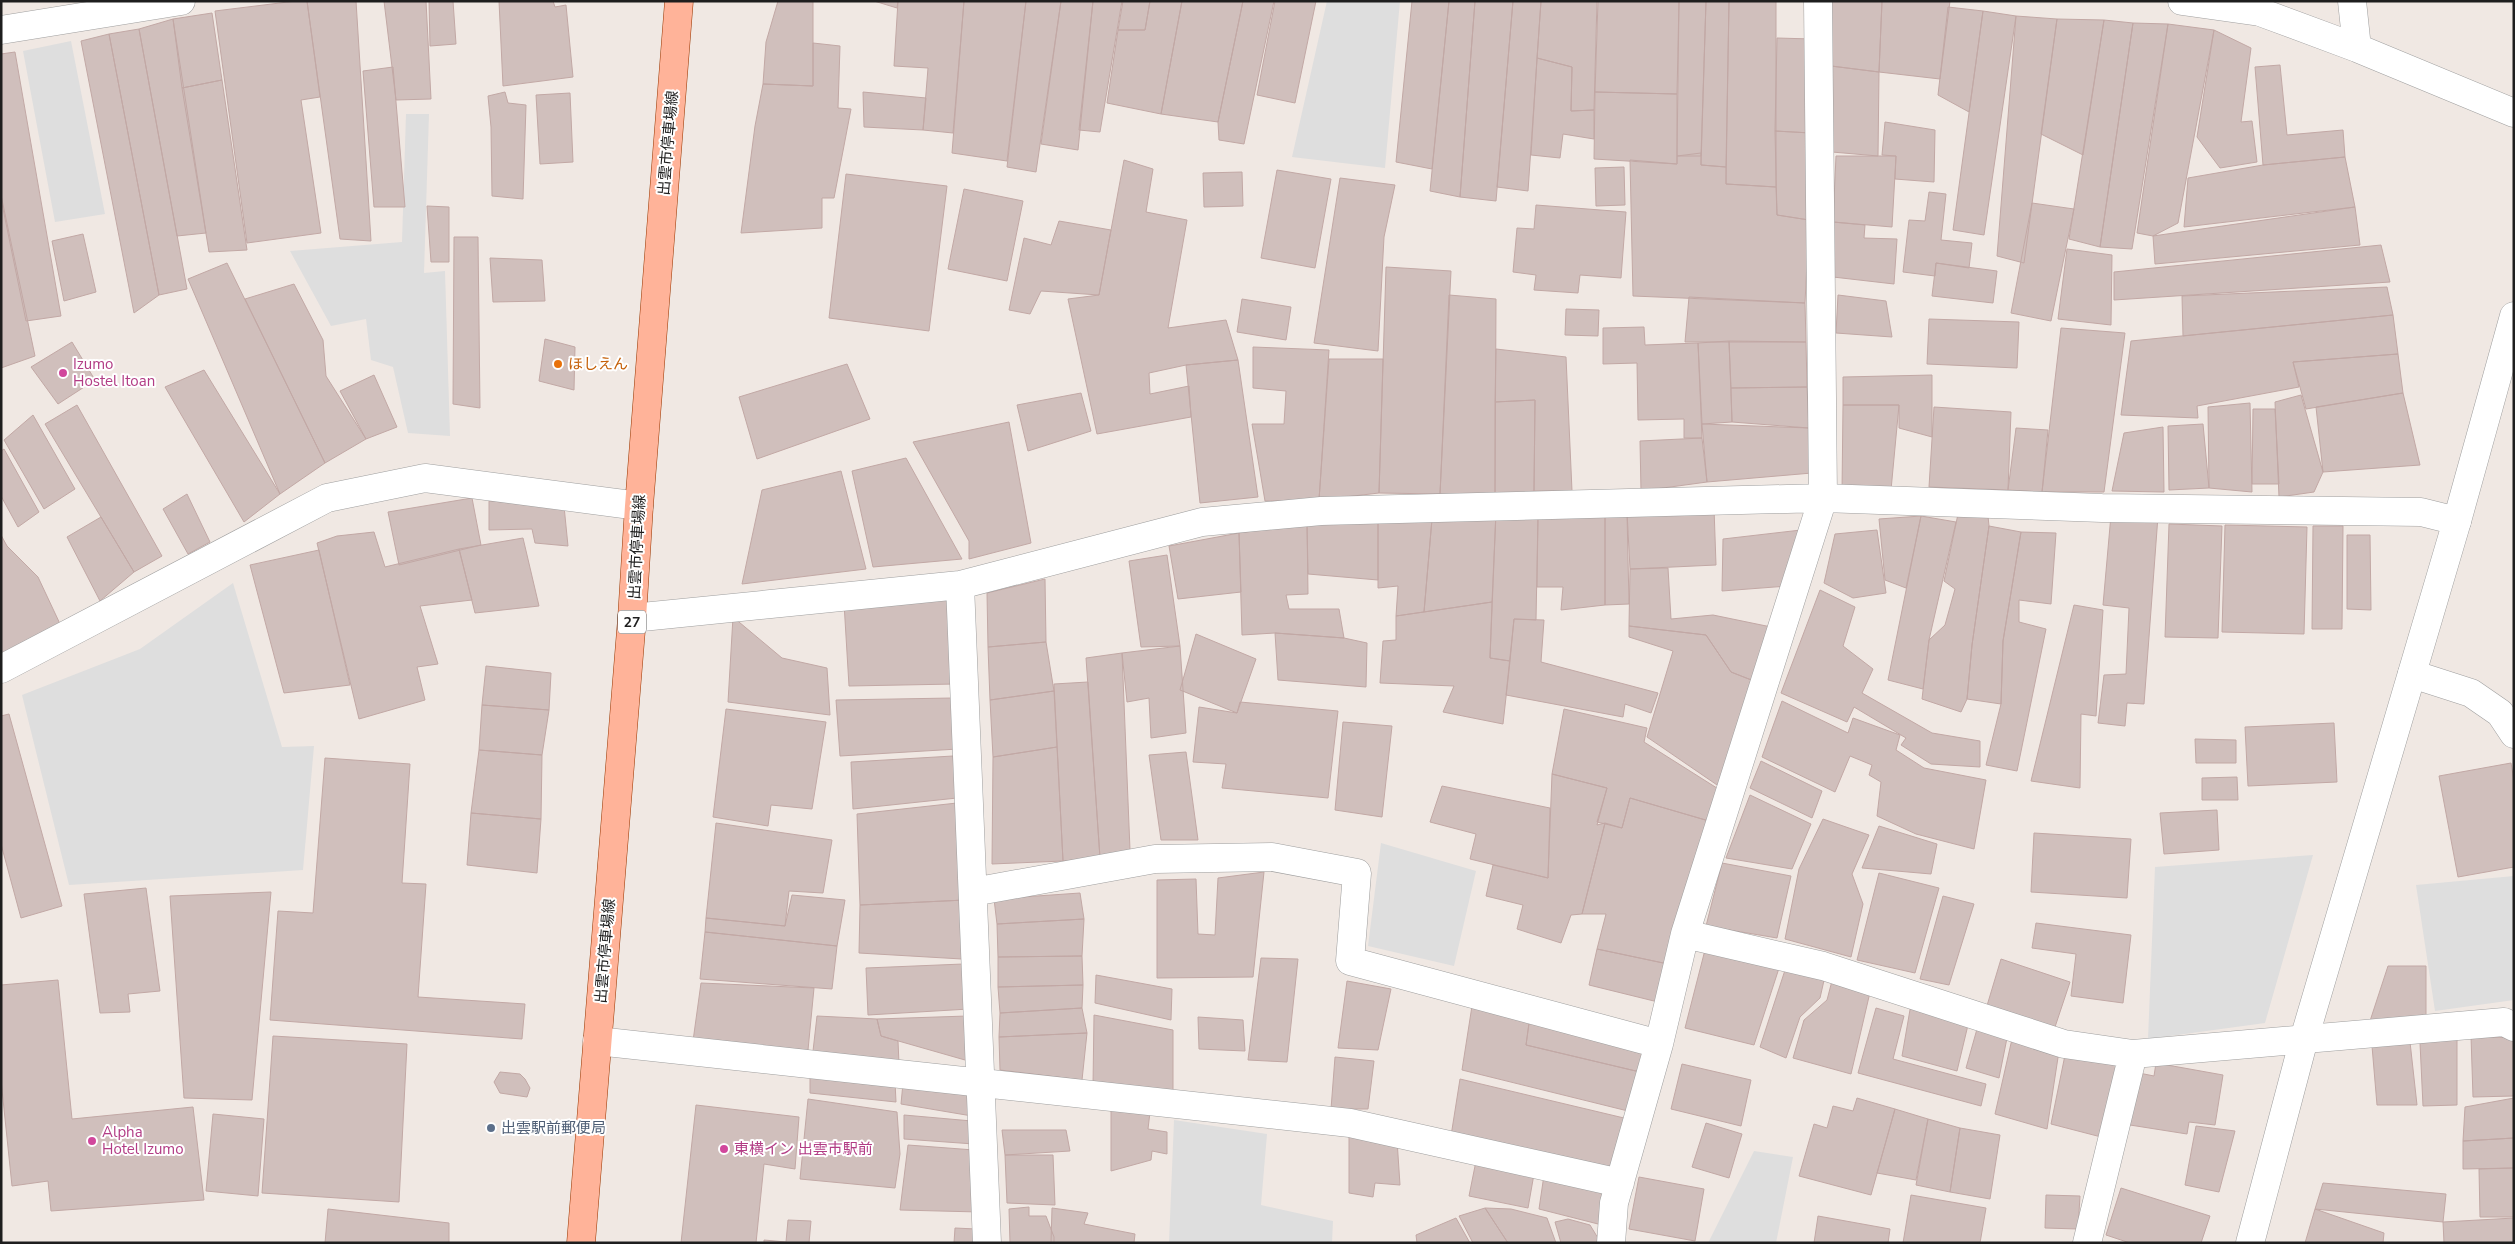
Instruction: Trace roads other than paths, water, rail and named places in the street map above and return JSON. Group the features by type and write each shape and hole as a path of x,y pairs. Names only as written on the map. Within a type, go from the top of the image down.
{"main road":[{"name":"出雲市停車場線","path":"581,1243 632,618 639,506 679,1"}],"street":[{"path":"1,30 181,1"},
{"path":"1611,1243 1614,1203 1659,1044 1685,934 1823,498 1818,1"},
{"path":"2182,1 2260,12 2357,48 2514,113"},
{"path":"2352,1 2357,48"},
{"path":"2250,1243 2304,1039 2412,674 2514,316"},
{"path":"1,669 326,498 425,478 639,506"},
{"path":"632,618 960,585 1202,522 1321,511 1823,498 2102,508 2421,512 2456,521"},
{"path":"960,585 988,1243"},
{"path":"2412,674 2471,693 2500,713 2514,734"},
{"path":"973,892 1154,859 1272,857 1357,873 1350,961 1659,1044"},
{"path":"1685,934 1824,966 2064,1044 2133,1054 2504,1022 2514,1027"},
{"path":"598,1041 1350,1123 1620,1183"},
{"path":"2087,1243 2133,1054"}],"place":[{"name":"ほしえん","path":"558,364"},
{"name":"Izumo Hostel Itoan","path":"63,373"},
{"name":"出雲駅前郵便局","path":"491,1128"},
{"name":"Alpha Hotel Izumo","path":"92,1141"},
{"name":"東横イン 出雲市駅前","path":"724,1149"}]}
